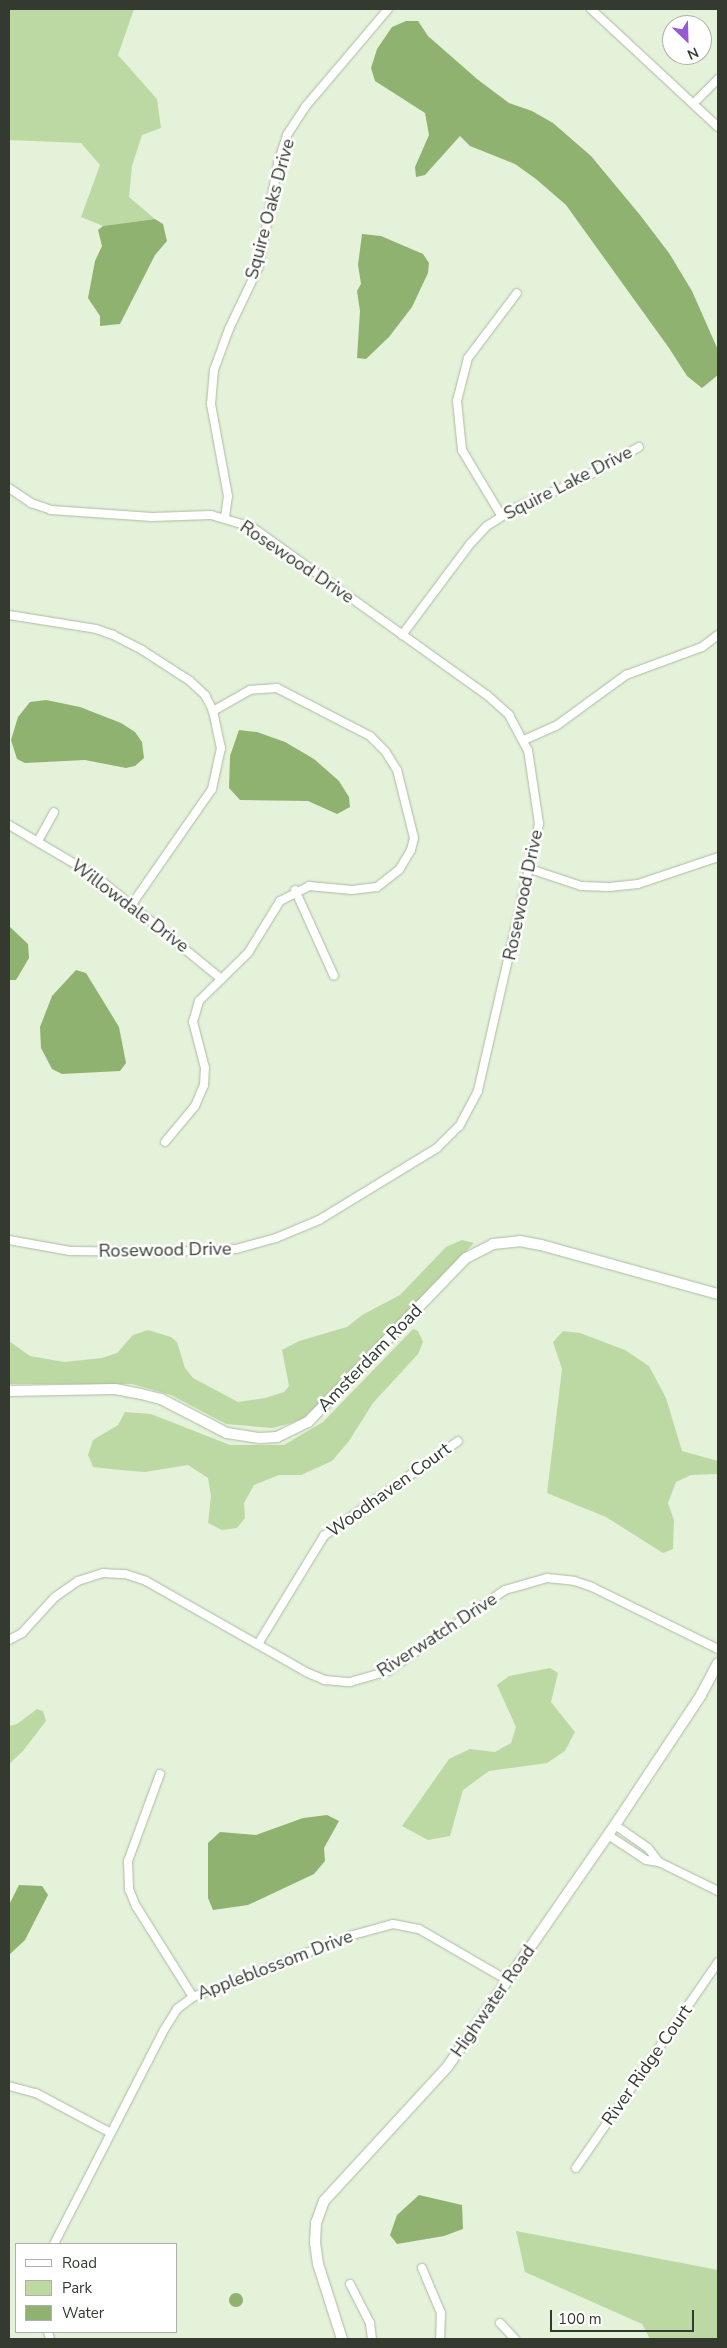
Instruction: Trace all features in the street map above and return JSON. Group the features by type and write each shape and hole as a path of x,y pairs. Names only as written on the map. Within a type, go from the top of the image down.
{"street":[{"name":"Squire Oaks Drive","path":"224,517 228,496 212,404 214,370 229,329 259,266 278,163 287,135 305,107 388,9"},
{"path":"591,9 718,126"},
{"path":"694,103 718,79"},
{"path":"501,515 462,450 456,401 468,358 518,293"},
{"name":"Squire Lake Drive","path":"402,634 470,544 501,515 584,478 639,447"},
{"name":"Rosewood Drive","path":"9,488 31,503 64,512 224,517 252,527 498,704 514,721 524,740 538,806 537,837 478,1091 459,1126 437,1148 318,1220 276,1238 236,1249 172,1252 70,1251 9,1240"},
{"path":"9,615 96,629 113,636 142,650 190,681 205,695 214,711 221,748 212,789 132,904"},
{"path":"524,740 556,726 626,675 702,647 718,635"},
{"path":"164,1142 202,1092 205,1068 193,1031 194,1013 199,1001 248,953 280,900 295,890 309,886 371,889 384,883 399,870 411,850 414,838 396,770 385,751 370,736 277,688 250,690 214,711"},
{"path":"38,841 54,812"},
{"name":"Willowdale Drive","path":"9,825 97,877 221,979"},
{"path":"530,869 581,886 609,887 638,884 718,856"},
{"path":"295,890 334,976"},
{"name":"Amsterdam Road","path":"9,1391 115,1389 161,1399 227,1432 260,1438 277,1437 308,1422 466,1258 493,1244 520,1241 541,1245 718,1294"},
{"name":"Woodhaven Court","path":"258,1644 324,1536 458,1441"},
{"name":"Riverwatch Drive","path":"9,1640 30,1626 68,1586 87,1577 114,1573 146,1580 318,1678 337,1682 364,1680 388,1671 505,1590 547,1578 574,1581 592,1587 718,1649"},
{"name":"Highwater Road","path":"342,2339 318,2264 315,2242 320,2208 343,2178 427,2092 608,1836 701,1695 718,1663"},
{"path":"160,1774 128,1861 129,1890 136,1906 193,1997"},
{"path":"615,1825 648,1848 659,1862"},
{"path":"608,1836 646,1860 659,1862 718,1891"},
{"name":"Appleblossom Drive","path":"55,2243 172,2017 193,1997 361,1932 393,1924 408,1925 426,1932 507,1980"},
{"name":"River Ridge Court","path":"576,2168 718,1962"},
{"path":"9,2086 36,2093 111,2133"},
{"path":"422,2268 441,2313 440,2339"},
{"path":"350,2284 370,2323 372,2339"},
{"path":"500,2323 515,2339"}],"green space":[{"path":"9,9 134,9 118,55 157,99 161,128 142,135 132,166 129,197 155,219 103,226 81,217 100,165 81,143 9,140"},
{"path":"462,1240 474,1243 327,1397 302,1419 288,1424 272,1428 226,1424 171,1395 132,1384 9,1384 9,1341 30,1356 64,1362 102,1358 117,1353 133,1335 148,1330 171,1337 177,1342 185,1368 193,1378 238,1402 265,1398 284,1392 289,1386 282,1350 299,1341 347,1327 362,1315 400,1295 446,1247"},
{"path":"413,1329 418,1331 423,1342 418,1354 373,1403 349,1441 332,1461 301,1475 279,1475 254,1485 244,1503 245,1518 237,1528 222,1530 208,1523 211,1496 208,1478 188,1465 145,1472 120,1470 93,1467 88,1455 93,1440 118,1425 125,1412 151,1414 230,1445 284,1445 323,1422"},
{"path":"563,1331 580,1333 625,1350 649,1366 666,1398 682,1451 718,1461 718,1474 691,1475 676,1482 668,1503 674,1520 673,1549 663,1553 606,1517 547,1493 562,1369 553,1342"},
{"path":"550,1668 558,1673 551,1702 575,1732 565,1751 547,1763 489,1771 463,1790 450,1836 428,1840 402,1826 449,1759 470,1749 495,1752 511,1743 516,1727 497,1685 509,1676"},
{"path":"37,1709 43,1711 46,1721 23,1751 9,1764 9,1726 17,1724"},
{"path":"516,2231 718,2270 718,2339 650,2339 642,2324 525,2272"}],"water":[{"path":"406,21 418,21 428,36 477,79 509,103 532,111 553,123 591,156 669,253 692,291 718,350 718,375 702,388 687,376 566,205 515,164 470,146 460,136 425,175 416,177 415,167 429,135 425,113 375,81 371,68 377,49 392,27"},
{"path":"155,219 163,224 167,241 155,255 120,324 100,326 100,316 88,298 95,261 102,246 98,230 103,226"},
{"path":"362,234 381,236 423,254 429,263 428,273 412,307 389,337 366,359 357,358 360,311 357,291 361,284 358,265"},
{"path":"46,700 80,707 121,723 135,732 142,742 144,758 135,766 126,768 85,760 25,763 17,759 11,740 18,717 30,702"},
{"path":"239,730 257,732 285,742 314,759 339,781 349,797 350,807 337,814 308,801 240,800 229,788 230,756"},
{"path":"9,926 28,944 29,958 16,980 9,980"},
{"path":"76,970 86,973 119,1027 126,1063 120,1071 62,1074 52,1069 41,1048 40,1027 52,996"},
{"path":"327,1815 339,1821 324,1848 325,1861 314,1874 248,1905 213,1910 208,1898 208,1843 220,1832 256,1835 303,1818"},
{"path":"19,1885 42,1886 48,1895 25,1940 9,1955 9,1905"},
{"path":"419,2195 462,2205 463,2229 444,2236 397,2244 390,2235 397,2215"},
{"path":"236,2293 241,2295 243,2300 241,2305 236,2307 231,2305 229,2300 231,2295"}]}
